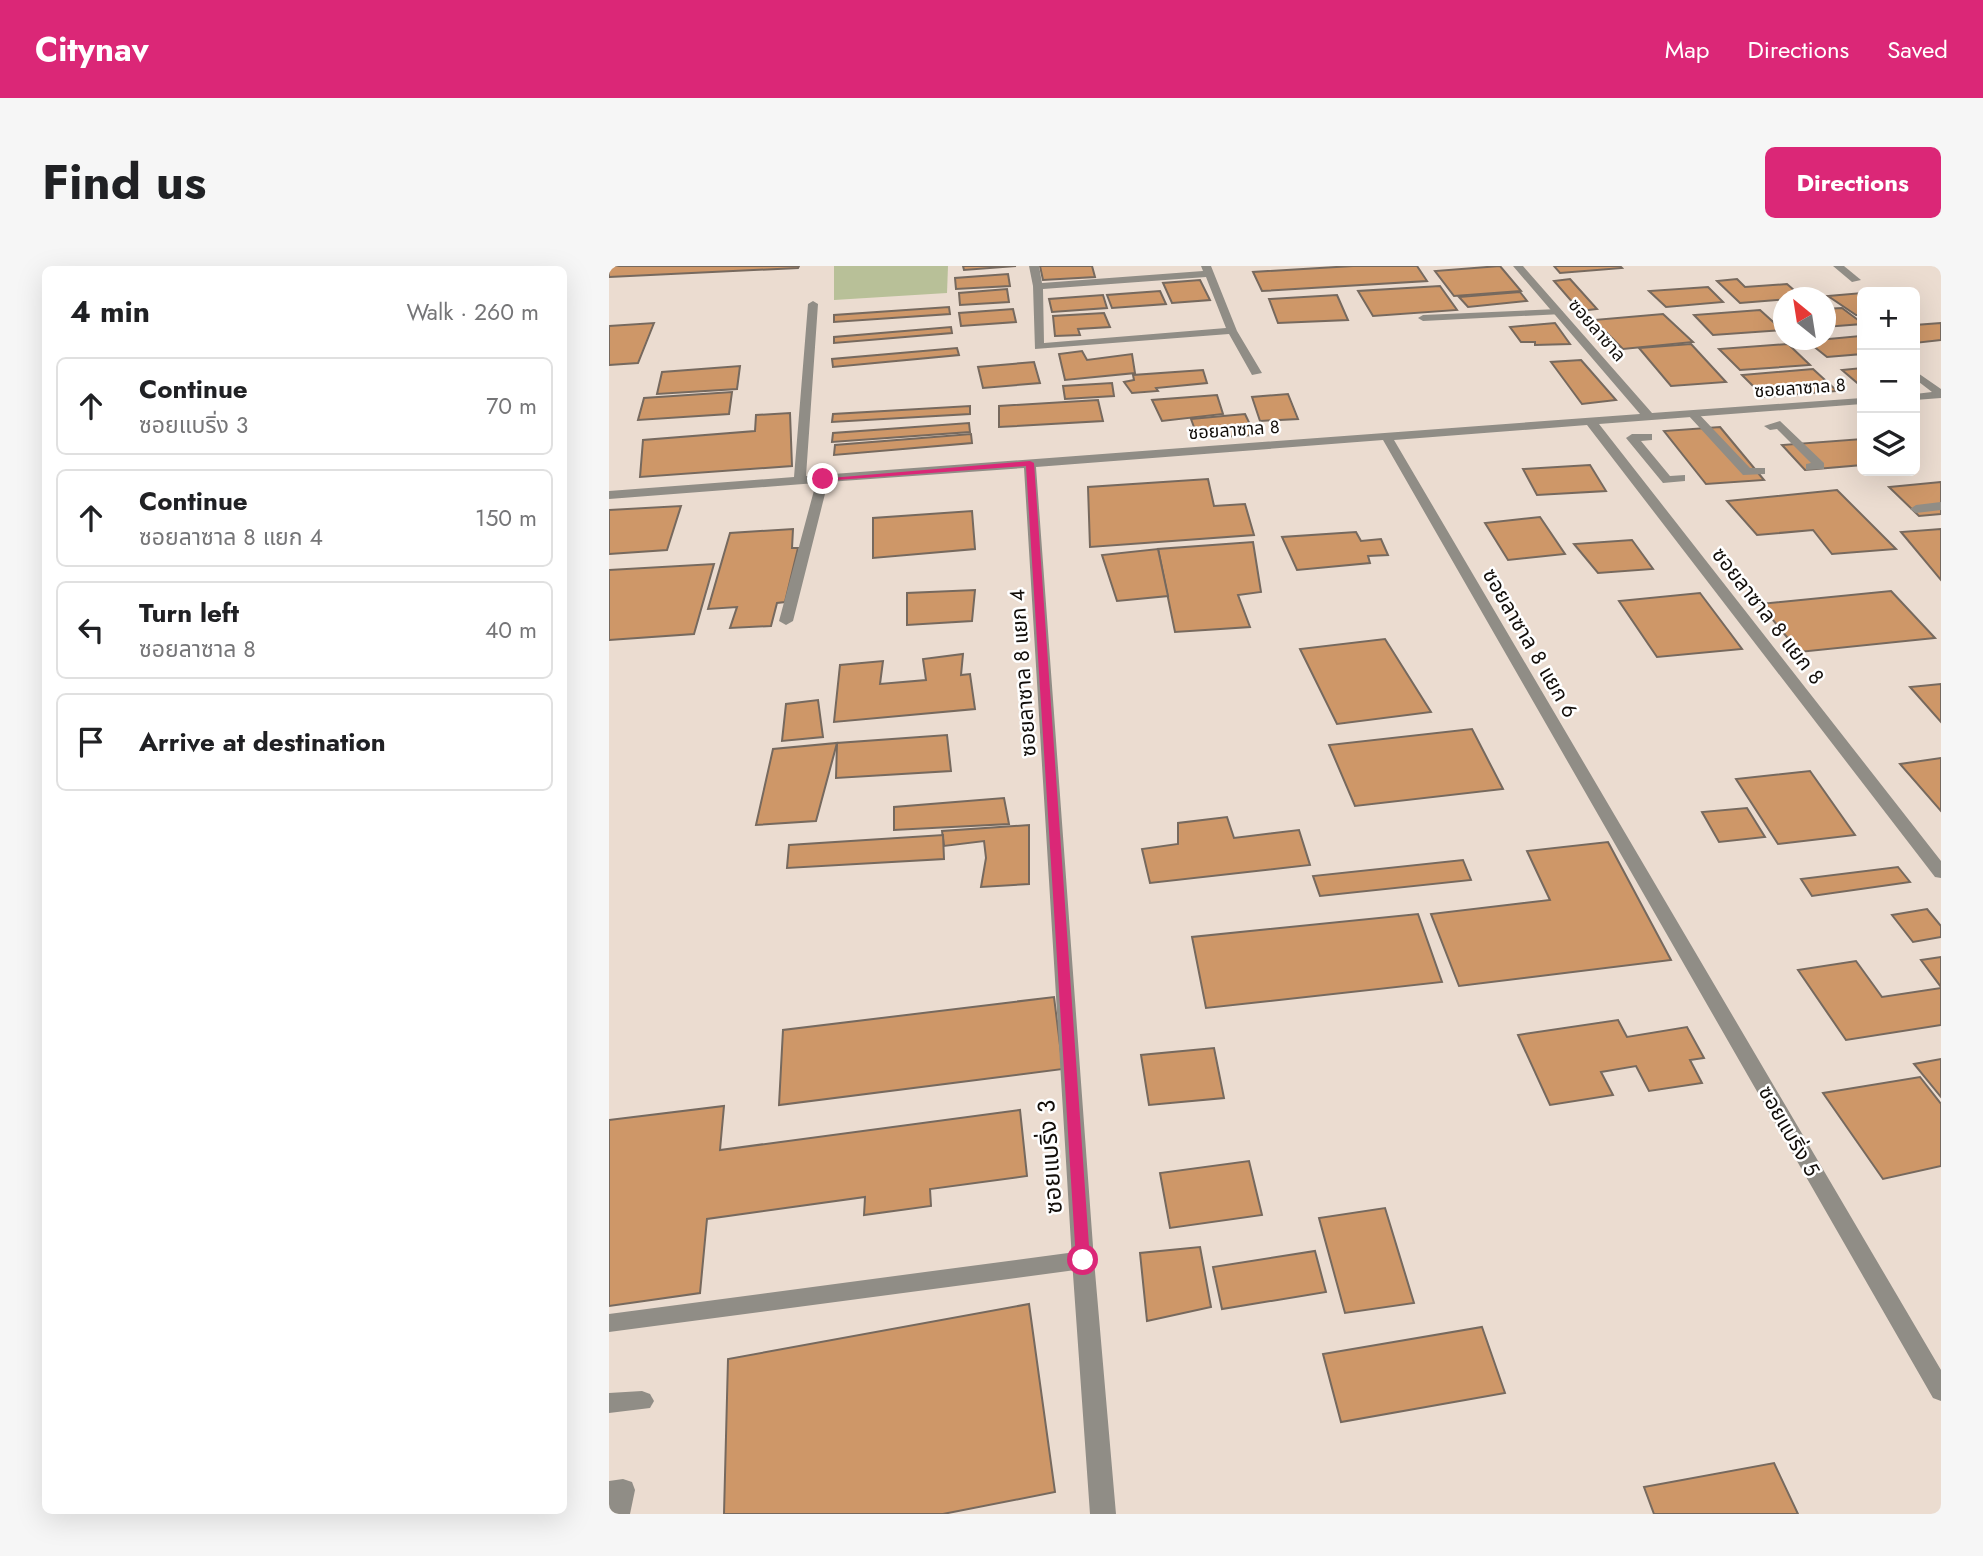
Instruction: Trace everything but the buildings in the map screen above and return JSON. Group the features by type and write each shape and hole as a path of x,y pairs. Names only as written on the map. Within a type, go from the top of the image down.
{"street":[{"path":"1034,266 1038,286 1039,347 1232,331"},
{"name":"ซอยลาซาล","path":"1518,266 1649,417"},
{"path":"1838,266 1856,280"},
{"path":"1038,286 1207,270 1232,331 1255,373"},
{"path":"800,480 813,304"},
{"path":"1423,318 1558,312"},
{"path":"1920,378 1941,395"},
{"path":"1920,397 1941,395"},
{"name":"ซอยลาซาล 8","path":"609,495 1857,401"},
{"path":"1692,414 1715,431 1747,472 1762,471"},
{"name":"ซอยลาซาล 8 แยก 8","path":"1590,421 1941,873"},
{"path":"1770,426 1780,425 1821,466 1810,467"},
{"name":"ซอยลาซาล 8 แยก 6","path":"1387,436 1638,870"},
{"path":"1647,437 1632,438 1667,480 1681,478"},
{"name":"ซอยลาซาล 8 แยก 4","path":"1030,463 1058,880"},
{"path":"786,621 823,479"},
{"path":"1916,509 1941,506"},
{"name":"ซอยแบริ่ง 5","path":"1638,870 1941,1391"},
{"name":"ซอยแบริ่ง 3","path":"1058,880 1103,1514"},
{"path":"609,1323 1083,1260"},
{"path":"609,1403 642,1401"},
{"path":"609,1492 623,1490 617,1514"}],"green space":[{"path":"834,266 948,266 947,293 834,300"}],"route":[{"path":"823,479 1030,463 1083,1260"}]}
